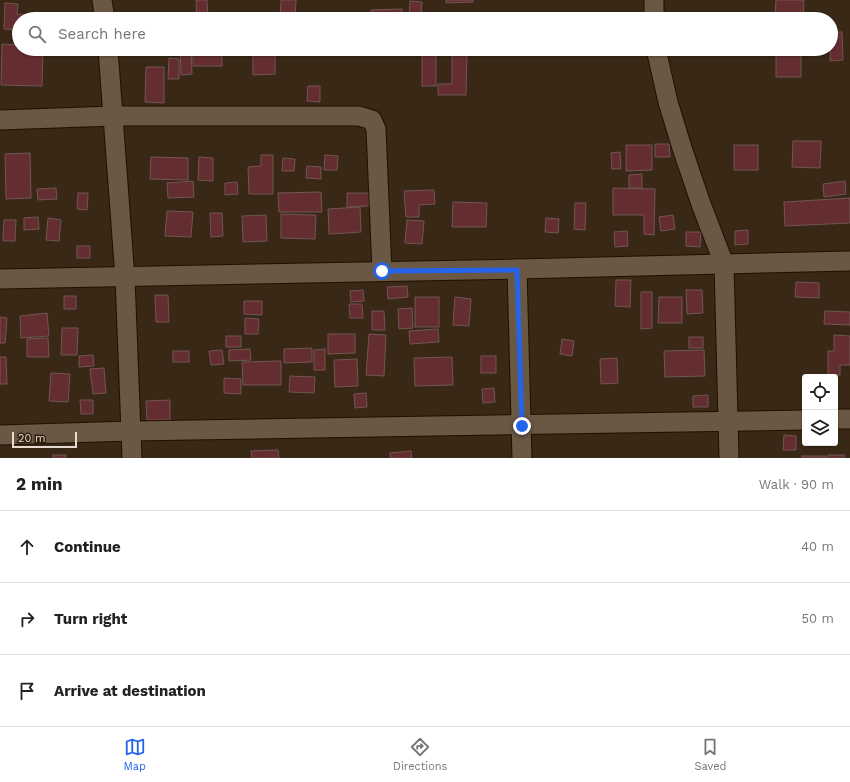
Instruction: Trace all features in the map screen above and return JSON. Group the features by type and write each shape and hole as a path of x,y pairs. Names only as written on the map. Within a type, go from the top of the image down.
{"street":[{"path":"102,0 104,12"},
{"path":"654,0 654,12"},
{"path":"109,56 125,278 132,458"},
{"path":"658,56 668,102 682,148 724,264 729,458"},
{"path":"0,120 113,116 359,116 372,120 376,129 382,271"},
{"path":"0,279 125,278 382,271 517,270 850,261"},
{"path":"517,270 522,458"},
{"path":"838,419 850,419"},
{"path":"0,435 131,431 522,426 802,420"}],"building":[{"path":"196,0 207,0 208,12 197,12"},
{"path":"281,0 296,0 295,12 280,12"},
{"path":"446,0 473,0 473,2 446,3"},
{"path":"776,0 804,0 803,12 775,12"},
{"path":"410,1 422,2 421,12 409,12"},
{"path":"5,3 18,4 17,12 12,12 12,30 4,29"},
{"path":"402,9 402,12 371,12 371,10"},
{"path":"838,32 842,32 843,60 830,61 830,56 838,56"},
{"path":"2,44 12,45 12,56 43,56 42,86 1,85"},
{"path":"180,56 191,56 192,74 181,75"},
{"path":"193,56 222,56 222,66 193,66"},
{"path":"253,56 275,56 275,74 253,75"},
{"path":"422,56 436,56 436,86 422,86"},
{"path":"452,56 467,56 466,95 438,95 438,84 452,84"},
{"path":"776,56 801,56 801,77 776,77"},
{"path":"169,58 179,59 179,79 168,79"},
{"path":"146,67 164,67 164,103 145,102"},
{"path":"308,86 320,86 320,102 307,101"},
{"path":"793,141 821,141 820,168 792,167"},
{"path":"655,144 669,144 670,157 655,157"},
{"path":"626,145 652,145 652,170 626,171"},
{"path":"734,145 758,145 758,170 734,170"},
{"path":"620,152 621,169 612,169 611,153"},
{"path":"30,153 31,198 6,199 5,154"},
{"path":"261,155 273,155 273,194 249,194 248,167 261,166"},
{"path":"325,155 338,156 337,170 324,170"},
{"path":"151,157 188,158 188,180 150,179"},
{"path":"199,157 213,158 213,181 198,180"},
{"path":"283,158 295,159 294,171 282,171"},
{"path":"307,166 321,167 321,179 306,178"},
{"path":"642,174 642,188 629,188 629,175"},
{"path":"193,181 194,197 168,198 167,183"},
{"path":"845,181 846,194 824,197 823,184"},
{"path":"237,182 238,194 225,195 225,183"},
{"path":"56,188 57,199 38,200 37,189"},
{"path":"613,188 655,189 654,235 644,234 644,215 613,215"},
{"path":"434,190 435,204 419,205 419,217 406,217 404,191"},
{"path":"321,192 322,212 279,212 278,193"},
{"path":"78,193 88,193 87,210 77,209"},
{"path":"347,193 369,193 369,206 347,207"},
{"path":"850,198 850,223 785,226 784,202"},
{"path":"453,202 487,203 486,227 452,227"},
{"path":"575,203 586,203 585,230 574,229"},
{"path":"360,207 361,232 329,234 328,209"},
{"path":"167,211 193,212 191,237 165,236"},
{"path":"210,213 222,213 223,236 211,237"},
{"path":"281,214 316,215 315,239 281,238"},
{"path":"266,215 267,241 243,242 242,216"},
{"path":"673,215 675,229 661,231 659,217"},
{"path":"38,217 39,229 24,230 24,218"},
{"path":"48,218 61,220 59,241 46,240"},
{"path":"546,218 559,219 558,233 545,232"},
{"path":"4,220 16,220 15,241 3,241"},
{"path":"407,220 424,221 422,244 405,243"},
{"path":"748,230 748,244 735,245 735,231"},
{"path":"627,231 628,246 615,247 614,232"},
{"path":"686,232 701,232 700,247 686,246"},
{"path":"77,246 90,246 90,258 77,258"},
{"path":"616,280 631,280 630,307 615,306"},
{"path":"796,282 819,283 819,298 795,297"},
{"path":"407,286 408,297 388,299 387,287"},
{"path":"363,290 364,301 351,302 350,291"},
{"path":"686,290 702,290 703,313 687,314"},
{"path":"641,292 652,292 652,328 641,329"},
{"path":"155,295 168,295 169,322 156,322"},
{"path":"64,296 76,296 76,309 64,309"},
{"path":"415,297 439,297 439,327 415,327"},
{"path":"455,297 471,299 469,326 453,325"},
{"path":"659,297 682,297 682,323 658,323"},
{"path":"244,301 262,301 262,315 244,314"},
{"path":"349,304 362,304 363,318 350,318"},
{"path":"412,308 413,328 399,329 398,309"},
{"path":"372,311 384,311 385,330 372,330"},
{"path":"825,311 850,312 850,325 824,324"},
{"path":"47,313 49,336 21,338 20,316"},
{"path":"0,317 7,318 5,343 0,343"},
{"path":"245,318 259,319 258,334 245,334"},
{"path":"62,328 78,328 77,355 61,355"},
{"path":"438,329 439,342 410,344 409,331"},
{"path":"328,334 355,334 355,353 328,354"},
{"path":"369,334 386,335 384,376 366,375"},
{"path":"834,335 850,336 850,365 840,365 840,375 828,374 828,351 834,351"},
{"path":"226,336 241,336 241,347 226,347"},
{"path":"689,337 703,337 703,348 689,348"},
{"path":"48,338 49,357 27,357 27,339"},
{"path":"562,339 574,341 572,356 560,354"},
{"path":"312,348 312,362 284,363 284,349"},
{"path":"250,349 251,360 229,361 229,350"},
{"path":"325,349 325,370 314,370 314,350"},
{"path":"222,350 224,364 211,365 209,351"},
{"path":"704,350 705,376 665,377 664,351"},
{"path":"173,351 189,351 189,362 173,362"},
{"path":"93,355 94,366 79,367 79,356"},
{"path":"481,356 496,356 496,373 481,373"},
{"path":"0,357 6,357 7,384 0,384"},
{"path":"452,357 453,385 415,386 414,358"},
{"path":"617,358 618,383 601,384 600,359"},
{"path":"357,359 358,386 335,387 334,360"},
{"path":"281,361 281,385 243,385 242,362"},
{"path":"104,368 106,393 93,394 90,369"},
{"path":"51,373 70,374 68,402 49,401"},
{"path":"290,376 315,377 314,393 289,392"},
{"path":"224,378 241,379 241,394 224,393"},
{"path":"494,388 495,402 483,403 482,389"},
{"path":"366,393 367,407 355,408 354,394"},
{"path":"708,395 708,407 693,407 693,396"},
{"path":"80,400 93,400 93,414 81,414"},
{"path":"170,400 170,420 147,420 146,401"},
{"path":"784,435 796,436 796,450 783,450"},
{"path":"278,450 279,458 252,458 251,451"},
{"path":"411,451 412,458 390,458 390,453"},
{"path":"53,455 66,455 66,458 53,458"},
{"path":"828,455 844,455 844,458 828,458"},
{"path":"802,456 826,456 826,458 802,458"}],"route":[{"path":"382,271 517,270 522,426"}]}
